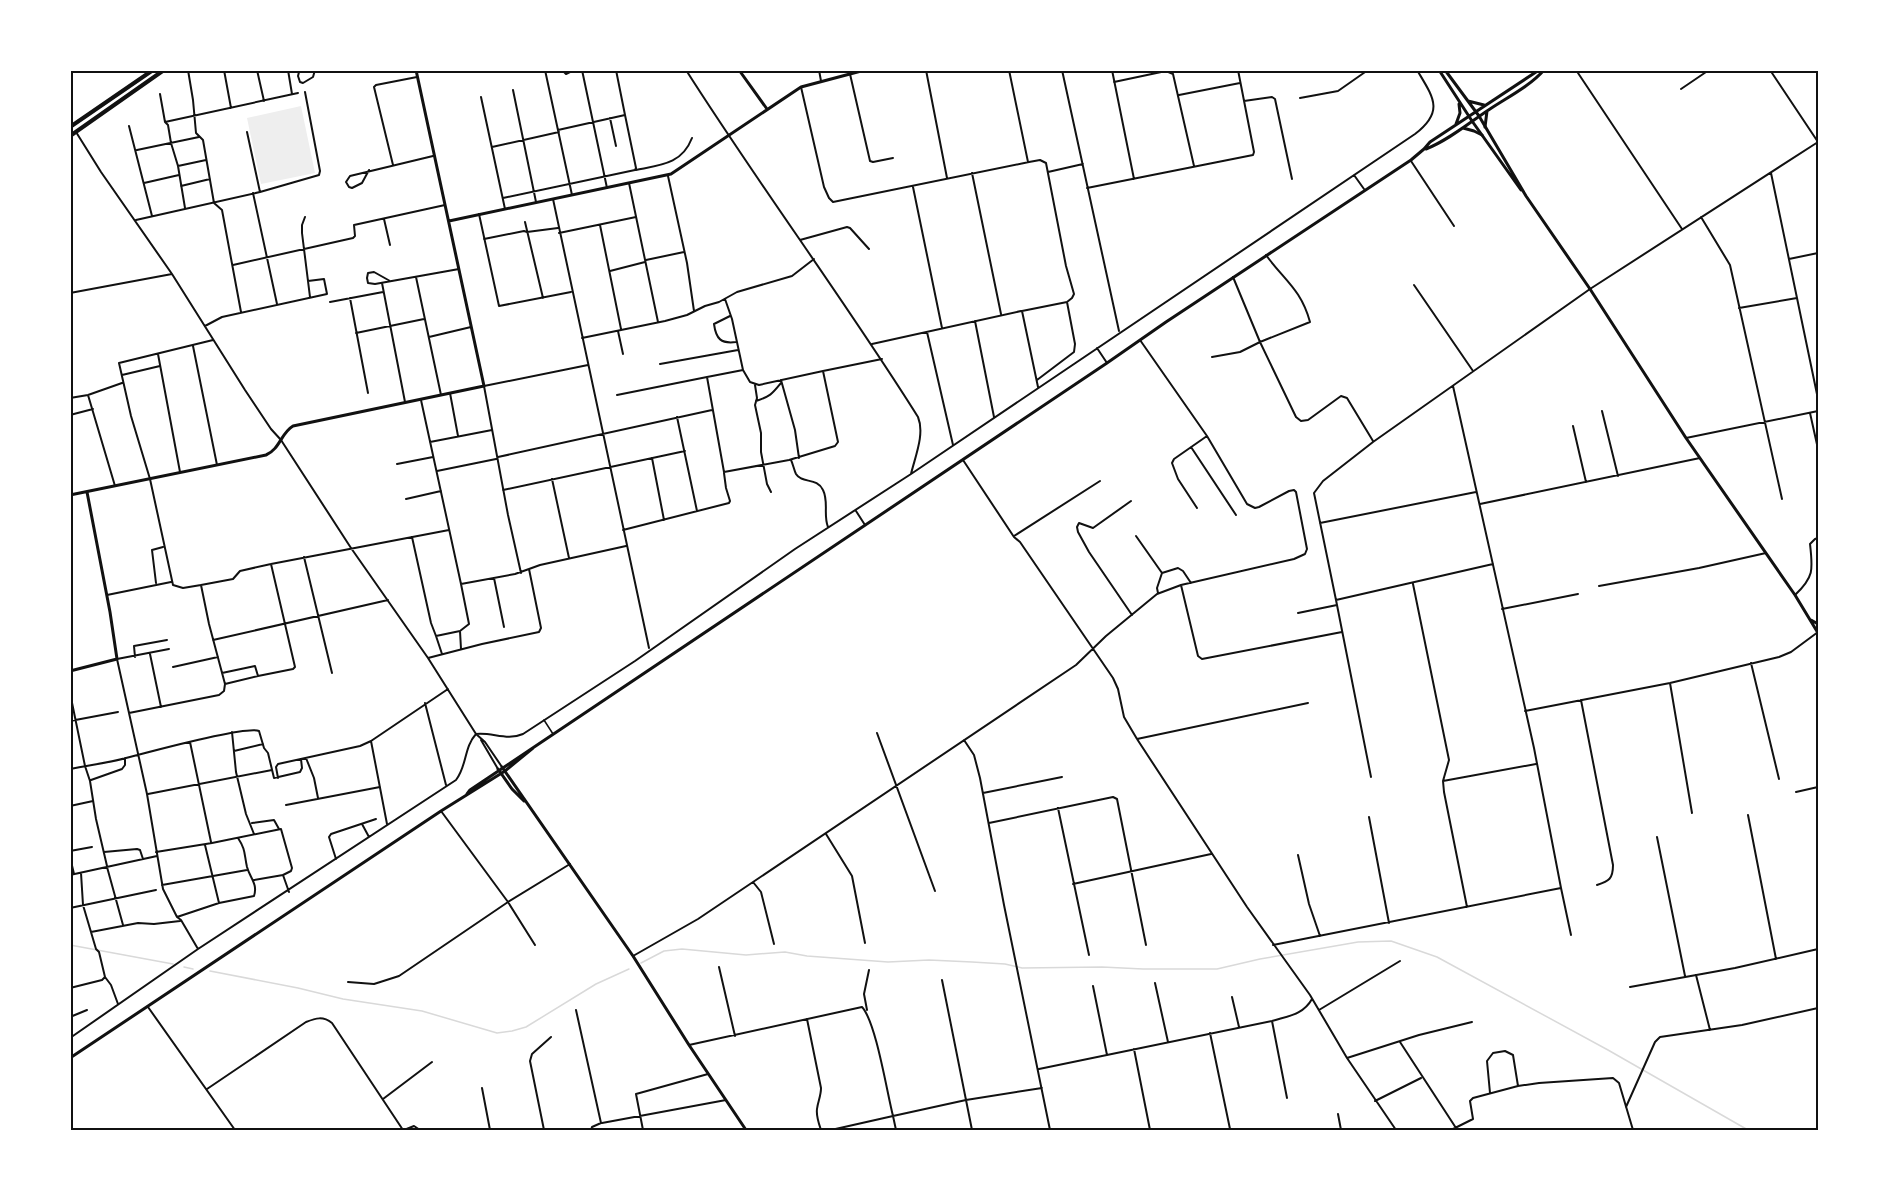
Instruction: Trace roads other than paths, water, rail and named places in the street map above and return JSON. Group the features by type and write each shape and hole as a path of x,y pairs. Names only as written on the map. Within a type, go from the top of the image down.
{"highway":[{"path":"70,127 153,70"},
{"path":"70,136 164,70"}],"street":[{"path":"188,70 196,133 203,140 214,203 222,210 241,312"},
{"path":"224,70 231,108"},
{"path":"257,70 264,101"},
{"path":"288,70 292,94"},
{"path":"302,70 298,76 300,82 303,83 313,77 315,70"},
{"path":"416,70 484,386 520,573"},
{"path":"545,70 572,195"},
{"path":"562,70 566,74 574,70"},
{"path":"582,70 608,188"},
{"path":"616,70 636,168 633,170"},
{"path":"686,70 728,137 872,344 920,420 920,435 911,474"},
{"path":"739,70 767,110"},
{"path":"819,70 821,81"},
{"path":"449,221 667,175 801,87 865,70"},
{"path":"926,70 947,178"},
{"path":"1009,70 1029,162"},
{"path":"1062,70 1119,333"},
{"path":"1112,70 1134,179"},
{"path":"1087,188 1249,157 1254,154 1238,70"},
{"path":"1300,98 1338,91 1368,70"},
{"path":"70,1038 198,949 456,780 466,759 467,746 476,734 484,733 511,738 544,720 635,661 828,527 856,511 1415,134 1431,119 1434,107 1417,70"},
{"path":"1439,70 1472,121 1526,196"},
{"path":"1445,70 1479,116 1526,196 1818,632 1786,654 1670,683 1525,711"},
{"path":"70,1058 467,794 500,768 553,735 1364,189 1411,160 1430,142 1539,70"},
{"path":"1424,149 1434,146 1472,121 1544,70"},
{"path":"1576,70 1682,229"},
{"path":"1681,89 1709,70"},
{"path":"1371,777 1314,496 1318,486 1373,442 1590,289 1818,142 1770,70"},
{"path":"1114,82 1169,71 1175,76 1194,167"},
{"path":"850,74 870,161 893,158"},
{"path":"393,165 374,87 417,76"},
{"path":"1179,95 1240,83"},
{"path":"801,87 824,187 831,200 835,202 1029,162 1043,161 1047,165 1065,266 1074,294 1072,298 1066,302 872,344"},
{"path":"513,90 536,202"},
{"path":"136,220 253,194 317,176 320,173 306,92"},
{"path":"165,122 298,93"},
{"path":"160,94 165,122 168,125 178,166 185,209"},
{"path":"481,97 505,209"},
{"path":"1244,102 1272,97 1275,99 1292,179"},
{"path":"1465,100 1486,105"},
{"path":"1456,125 1460,113 1459,102"},
{"path":"1485,127 1487,111"},
{"path":"492,147 625,115"},
{"path":"610,118 616,146"},
{"path":"129,126 152,216"},
{"path":"1461,128 1474,130 1482,135"},
{"path":"76,132 172,274 244,390 281,440 351,548 429,658 512,789 526,802 633,956 746,1131"},
{"path":"247,132 260,192"},
{"path":"136,150 199,137"},
{"path":"503,198 668,164 687,150 692,138"},
{"path":"369,170 360,185 356,188 349,188 346,182 351,176 369,170 435,156"},
{"path":"178,166 206,160"},
{"path":"1411,160 1454,226"},
{"path":"1048,172 1083,164"},
{"path":"1771,172 1818,399"},
{"path":"972,173 1002,315"},
{"path":"144,183 179,175"},
{"path":"667,175 694,311"},
{"path":"1354,175 1364,189"},
{"path":"181,186 210,179"},
{"path":"629,183 658,322"},
{"path":"912,186 942,328"},
{"path":"253,194 277,304"},
{"path":"553,199 609,468 650,649"},
{"path":"232,266 354,238 354,225 446,205"},
{"path":"479,214 499,306 572,291"},
{"path":"305,217 302,225 303,249 310,298"},
{"path":"559,233 636,217"},
{"path":"1701,217 1730,265 1782,499"},
{"path":"384,219 390,245"},
{"path":"525,222 543,298"},
{"path":"600,225 623,354"},
{"path":"801,240 847,227 869,249"},
{"path":"484,239 524,231 558,228"},
{"path":"610,271 684,252"},
{"path":"1789,259 1818,253"},
{"path":"1212,357 1240,352 1310,322 1297,292 1266,255"},
{"path":"582,338 658,322 694,311 737,292 795,274 814,259"},
{"path":"390,281 374,272 367,275 368,283 375,284 459,269"},
{"path":"70,292 172,274"},
{"path":"416,277 441,395"},
{"path":"1233,277 1260,342 1297,418 1303,421 1308,420 1344,396 1373,442"},
{"path":"205,326 222,317 241,312 326,295 324,279 308,281"},
{"path":"382,283 405,402"},
{"path":"1414,285 1473,371"},
{"path":"330,302 383,292"},
{"path":"350,298 368,393"},
{"path":"1739,308 1797,298"},
{"path":"725,299 737,337 736,342 743,370 748,380 755,385 882,359"},
{"path":"1037,380 1074,352 1075,344 1066,302"},
{"path":"1022,311 1038,387"},
{"path":"730,316 714,324 714,328 723,343 736,342"},
{"path":"356,333 425,319"},
{"path":"975,321 994,417"},
{"path":"429,337 471,327"},
{"path":"927,332 953,445"},
{"path":"213,340 119,363 131,416 150,479 171,582 177,587 233,579 240,572 271,564 449,530"},
{"path":"633,956 698,919 1076,665 1158,593 1181,585 1294,559 1305,554 1307,549 1296,492 1289,491 1255,508 1247,504 1207,436 1140,340"},
{"path":"194,346 217,465"},
{"path":"1097,348 1107,363"},
{"path":"660,364 738,350"},
{"path":"158,354 181,473"},
{"path":"70,495 266,455 275,449 286,432 293,426 588,365"},
{"path":"122,375 160,366"},
{"path":"617,395 743,370"},
{"path":"724,472 792,460 835,446 838,442 824,371"},
{"path":"623,530 730,502 707,377"},
{"path":"756,401 775,393 781,381"},
{"path":"781,381 795,430 799,458"},
{"path":"70,398 123,383"},
{"path":"755,385 755,405 761,450 767,484 771,492"},
{"path":"1453,386 1525,711 1571,934"},
{"path":"450,393 458,436"},
{"path":"87,395 115,486"},
{"path":"421,399 469,624 460,631 436,636"},
{"path":"70,415 93,409"},
{"path":"437,471 712,410"},
{"path":"1602,411 1618,476"},
{"path":"1686,438 1818,411"},
{"path":"1810,413 1818,447"},
{"path":"677,417 697,512"},
{"path":"1573,426 1586,482"},
{"path":"430,442 492,430"},
{"path":"1197,508 1178,479 1172,465 1174,459 1207,436"},
{"path":"1191,447 1236,514"},
{"path":"503,490 685,451"},
{"path":"397,464 434,457"},
{"path":"652,458 664,520"},
{"path":"1479,505 1700,458"},
{"path":"962,459 1094,649 1116,684 1123,714 1137,739 1212,854 1312,999 1347,1058 1396,1131"},
{"path":"792,460 797,475 802,479 819,483 823,489 826,498 825,520 828,527"},
{"path":"552,479 569,558"},
{"path":"1014,537 1100,481"},
{"path":"406,499 441,491"},
{"path":"87,492 117,659 147,794 162,885 177,917 198,949"},
{"path":"1320,523 1476,492"},
{"path":"1131,501 1093,528 1079,523 1077,527 1089,552 1132,615"},
{"path":"856,511 865,525"},
{"path":"1136,536 1162,573"},
{"path":"412,537 431,623 442,654"},
{"path":"1795,595 1811,576 1810,544 1818,538"},
{"path":"461,584 520,573 540,565 626,546"},
{"path":"156,583 152,550 164,547"},
{"path":"1599,586 1766,553"},
{"path":"304,557 332,673"},
{"path":"225,684 294,669 286,623 271,564"},
{"path":"1336,600 1492,564"},
{"path":"1162,573 1178,568 1183,571 1191,583"},
{"path":"429,658 539,632 541,628 529,570"},
{"path":"1158,593 1157,588 1162,573"},
{"path":"494,578 504,627"},
{"path":"106,595 156,583 171,582"},
{"path":"1413,583 1449,760 1443,782 1444,798 1467,907"},
{"path":"129,713 219,695 224,691 225,684 201,585"},
{"path":"1181,585 1198,656 1202,659 1342,632"},
{"path":"1502,609 1578,594"},
{"path":"213,640 388,600"},
{"path":"1298,613 1337,605"},
{"path":"1810,619 1818,624"},
{"path":"460,631 461,649"},
{"path":"135,657 134,646 168,640"},
{"path":"70,671 169,649"},
{"path":"150,654 161,707"},
{"path":"173,667 218,657"},
{"path":"1751,663 1779,779"},
{"path":"222,673 255,666 258,676"},
{"path":"1670,683 1692,813"},
{"path":"278,778 276,765 360,746 371,741 448,688"},
{"path":"70,693 107,867 123,925"},
{"path":"1581,700 1613,865 1613,875 1609,881 1597,885"},
{"path":"425,703 446,785"},
{"path":"1137,739 1308,703"},
{"path":"70,721 118,712"},
{"path":"544,720 553,735"},
{"path":"70,769 232,732 256,729 268,753 273,778 302,771 301,759"},
{"path":"232,732 237,777 246,814 254,834"},
{"path":"877,733 935,891"},
{"path":"964,740 974,755 983,793 1050,1131"},
{"path":"371,741 387,825"},
{"path":"190,742 210,844"},
{"path":"234,751 262,744"},
{"path":"467,794 503,772 532,751 534,747"},
{"path":"90,781 122,769 125,765 125,758"},
{"path":"306,758 311,776 314,778 318,799"},
{"path":"1443,782 1536,764"},
{"path":"147,794 272,770"},
{"path":"983,793 1062,777"},
{"path":"286,806 380,787"},
{"path":"1796,792 1818,787"},
{"path":"989,823 1113,797 1118,799 1146,945"},
{"path":"70,806 93,801"},
{"path":"1058,808 1089,955"},
{"path":"441,811 508,902 535,945"},
{"path":"1748,815 1776,958"},
{"path":"1369,817 1389,923"},
{"path":"336,860 329,837 331,834 376,819"},
{"path":"251,823 274,820 282,830 292,868 283,875 254,880"},
{"path":"362,824 369,837"},
{"path":"219,903 205,844 279,829"},
{"path":"826,833 852,876 865,943"},
{"path":"1657,837 1685,977"},
{"path":"177,917 219,903 254,896 256,889 254,880 247,870 244,847 238,838"},
{"path":"70,857 72,874 210,844"},
{"path":"70,851 92,847"},
{"path":"104,852 137,849 140,850 144,860"},
{"path":"1073,884 1212,854"},
{"path":"1298,855 1308,904 1320,936"},
{"path":"348,982 374,984 399,976 508,902 570,864"},
{"path":"162,885 247,870"},
{"path":"81,873 83,905 105,977 111,985 118,1005"},
{"path":"283,875 289,891"},
{"path":"753,882 761,892 774,944"},
{"path":"1274,945 1561,888"},
{"path":"70,908 156,890"},
{"path":"91,933 123,925 181,920"},
{"path":"1630,987 1818,949"},
{"path":"1319,1010 1400,961"},
{"path":"719,967 735,1036"},
{"path":"868,970 864,994 896,1131"},
{"path":"1696,975 1710,1030"},
{"path":"70,988 102,981 105,977"},
{"path":"942,980 972,1131"},
{"path":"1155,983 1168,1042"},
{"path":"1093,986 1107,1054"},
{"path":"1232,997 1239,1027"},
{"path":"1038,1069 1272,1021 1301,1012 1312,999"},
{"path":"148,1007 235,1131"},
{"path":"689,1045 860,1007 868,1013"},
{"path":"1626,1107 1657,1039 1663,1036 1742,1025 1818,1008"},
{"path":"70,1017 87,1010"},
{"path":"576,1010 601,1124"},
{"path":"207,1089 306,1022 326,1018 332,1023 403,1130 414,1126 420,1131"},
{"path":"807,1019 821,1088 821,1097 817,1106 821,1131"},
{"path":"1272,1021 1287,1098"},
{"path":"1347,1058 1472,1022"},
{"path":"1209,1033 1230,1129 1227,1131"},
{"path":"544,1131 530,1061 532,1054 551,1037"},
{"path":"1400,1041 1456,1128"},
{"path":"1134,1049 1149,1131"},
{"path":"1490,1093 1487,1061 1493,1053 1505,1051 1513,1055 1518,1086"},
{"path":"383,1099 432,1062"},
{"path":"643,1131 636,1094 708,1073"},
{"path":"1375,1101 1422,1077"},
{"path":"1451,1131 1473,1119 1471,1099 1518,1086 1613,1078 1619,1083 1633,1131"},
{"path":"482,1088 490,1131"},
{"path":"831,1131 966,1100 1042,1088"},
{"path":"591,1131 592,1127 601,1124 726,1100"},
{"path":"1338,1114 1341,1131"}],"waterway":[{"path":"641,963 664,951 682,949 746,955 785,952 807,956 888,962 929,960 972,962 1005,964 1022,968 1217,969 1358,942 1391,941 1437,957 1608,1050 1748,1130"},
{"path":"70,945 173,964"},
{"path":"184,967 193,969"},
{"path":"210,971 343,999 422,1011 497,1033 526,1027 596,984 629,969"}]}
